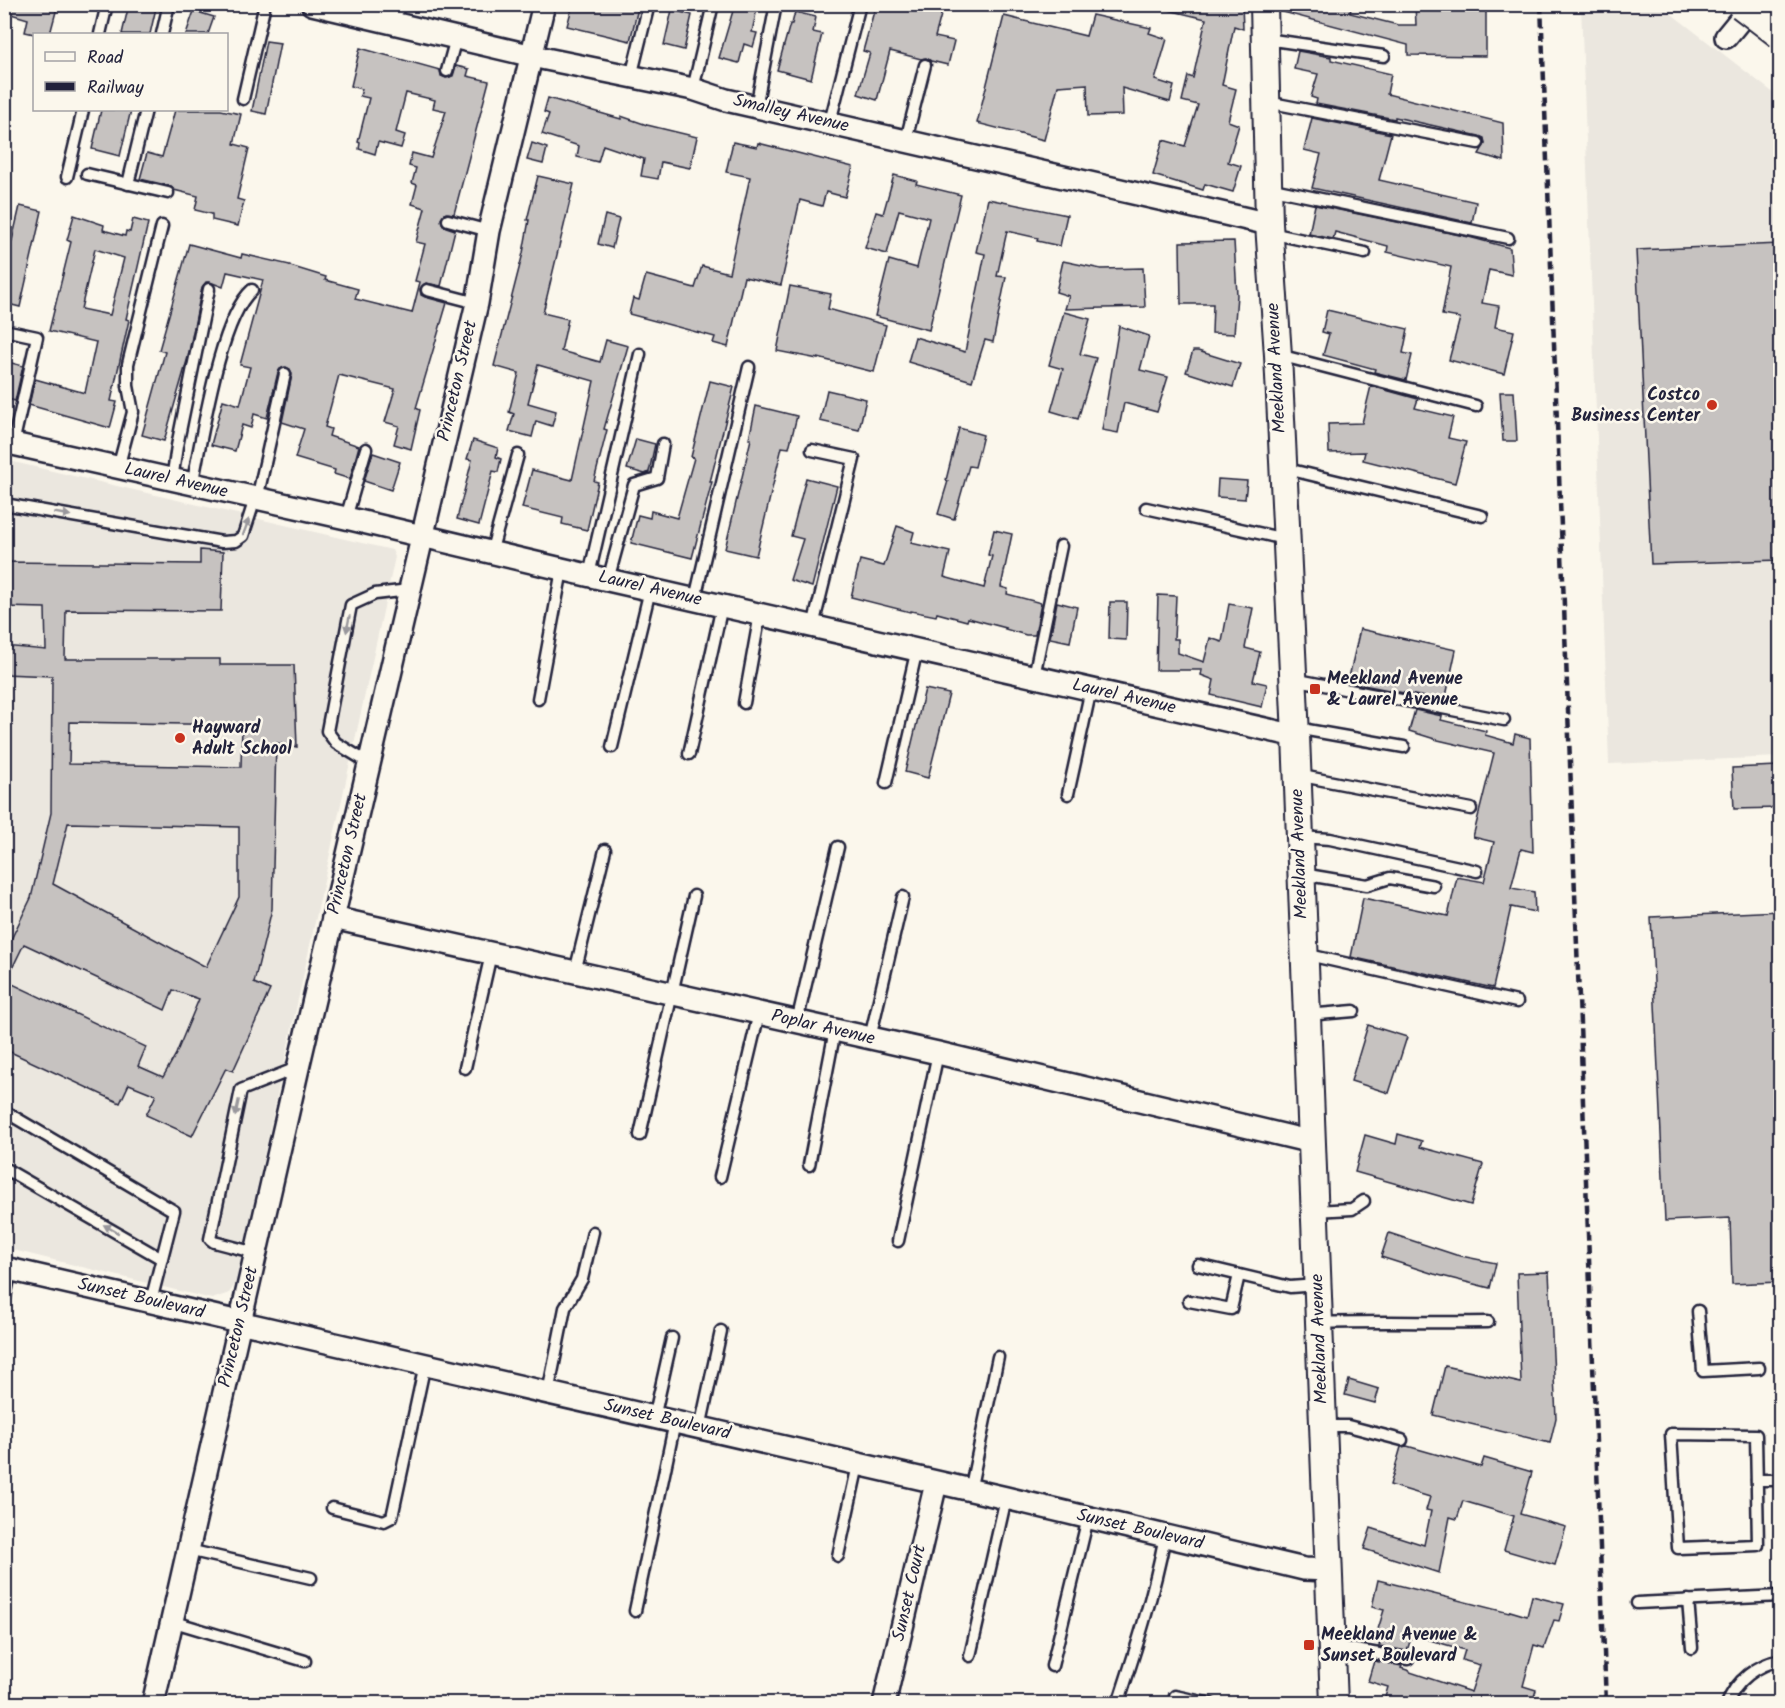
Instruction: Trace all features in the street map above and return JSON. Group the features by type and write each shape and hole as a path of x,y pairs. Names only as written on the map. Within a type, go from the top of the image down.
{"main road":[{"path":"1742,4 1780,33"}],"street":[{"name":"Smalley Avenue","path":"312,4 396,14 456,38 693,89 756,107 830,122 1269,228"},
{"name":"Princeton Street","path":"153,1704 298,1068 477,303 489,231 544,4"},
{"name":"Meekland Avenue","path":"1264,4 1269,228 1278,355 1296,732 1334,1704"},
{"path":"1726,37 1753,4"},
{"name":"Laurel Avenue","path":"9,443 346,518 650,590 1091,689 1296,732"},
{"name":"Poplar Avenue","path":"333,918 938,1053 1312,1142"},
{"name":"Sunset Boulevard","path":"8,1268 1304,1569 1329,1570"},
{"name":"Sunset Court","path":"884,1704 936,1483"}],"lane":[{"path":"100,33 107,4"},
{"path":"162,33 169,4"},
{"path":"243,99 265,4"},
{"path":"631,76 649,4"},
{"path":"693,89 713,4"},
{"path":"756,107 776,4"},
{"path":"830,122 860,4"},
{"path":"447,71 456,38"},
{"path":"1266,39 1384,56"},
{"path":"906,140 926,65"},
{"path":"1267,102 1478,143"},
{"path":"68,177 83,111"},
{"path":"128,184 146,111"},
{"path":"87,174 168,193"},
{"path":"1268,188 1508,238"},
{"path":"448,220 489,231"},
{"path":"118,468 133,412 128,386 128,364 162,226"},
{"path":"1269,228 1365,253"},
{"path":"182,482 177,446 209,289"},
{"path":"182,482 225,339 243,300 252,290"},
{"path":"427,290 477,303"},
{"path":"4,330 37,337 9,443"},
{"path":"598,578 640,354"},
{"path":"1278,355 1476,406"},
{"path":"694,599 749,367"},
{"path":"4,504 229,542 236,541 243,536 256,499 285,374"},
{"path":"598,578 634,485 657,478 663,444"},
{"path":"346,518 366,449"},
{"path":"812,450 854,459 813,626"},
{"path":"491,553 518,455"},
{"path":"1282,468 1482,516"},
{"path":"1146,508 1286,539"},
{"path":"1034,676 1061,546"},
{"path":"538,699 562,570"},
{"path":"369,763 336,743 327,731 351,605 375,594 409,590"},
{"path":"612,747 650,590"},
{"path":"689,754 722,606"},
{"path":"744,703 760,614"},
{"path":"886,783 917,649"},
{"path":"1293,680 1504,720"},
{"path":"1068,794 1091,689"},
{"path":"1296,732 1404,747"},
{"path":"1297,774 1471,809"},
{"path":"1300,837 1330,838 1477,871"},
{"path":"797,1022 838,847"},
{"path":"575,972 605,850"},
{"path":"1301,874 1367,885 1390,878 1434,886"},
{"path":"640,1135 670,994 694,896"},
{"path":"870,1038 903,897"},
{"path":"465,1068 491,954"},
{"path":"1304,954 1517,1002"},
{"path":"1306,1015 1354,1011"},
{"path":"720,1177 759,1013"},
{"path":"809,1165 836,1030"},
{"path":"898,1241 938,1053"},
{"path":"256,1253 210,1239 241,1090 298,1068"},
{"path":"4,1111 174,1210 151,1301"},
{"path":"4,1168 162,1259"},
{"path":"1314,1210 1352,1209 1364,1202"},
{"path":"548,1393 564,1308 582,1279 593,1232"},
{"path":"1198,1266 1290,1287 1318,1285"},
{"path":"4,1302 8,1268"},
{"path":"1189,1301 1231,1309 1239,1275"},
{"path":"1698,1311 1703,1371 1759,1368"},
{"path":"1319,1323 1488,1322"},
{"path":"700,1428 721,1331"},
{"path":"654,1418 672,1338"},
{"path":"970,1491 998,1356"},
{"path":"332,1508 384,1521 392,1517 425,1364"},
{"path":"635,1611 675,1422"},
{"path":"1323,1426 1348,1426 1402,1440"},
{"path":"1671,1434 1755,1435 1757,1480 1758,1545 1678,1548 1671,1434"},
{"path":"838,1556 858,1465"},
{"path":"1757,1480 1780,1480"},
{"path":"970,1656 1006,1498"},
{"path":"1052,1666 1088,1518"},
{"path":"1118,1704 1135,1654 1165,1536"},
{"path":"188,1550 311,1578"},
{"path":"1638,1603 1780,1596"},
{"path":"1688,1600 1692,1648"},
{"path":"171,1621 305,1661"},
{"path":"1332,1646 1408,1659"},
{"path":"1727,1704 1738,1685 1752,1672 1780,1660"},
{"path":"1175,1695 1211,1704"}],"shaded area":[{"path":"1581,5 1660,5 1780,98 1780,757 1609,764"},
{"name":"Hayward Adult School","path":"5,460 392,550 395,557 236,1283 229,1293 212,1299 5,1248"}],"building":[{"path":"4,4 58,4 50,33 25,32 28,19 4,12"},
{"path":"129,4 156,8 150,33 122,33"},
{"path":"573,4 639,4 630,41 567,26"},
{"path":"735,4 758,4 752,32 757,33 753,47 744,44 739,63 719,58"},
{"path":"876,4 944,4 935,37 954,41 948,65 890,51 877,100 858,94 870,53 863,51"},
{"path":"1168,4 1242,4 1243,29 1234,26 1222,85 1236,89 1228,121 1239,125 1228,162 1241,166 1233,192 1205,184 1203,190 1153,175 1163,140 1185,146 1198,105 1182,101 1188,76 1193,78 1206,19 1168,10"},
{"path":"1279,4 1352,4 1350,13 1398,25 1416,25 1415,4 1486,4 1486,56 1408,55 1408,45 1279,11"},
{"path":"672,10 692,15 684,50 664,45"},
{"path":"194,11 214,17 208,33 186,33"},
{"path":"795,12 816,17 813,32 822,34 811,79 777,70"},
{"path":"1092,15 1151,28 1149,33 1167,39 1155,80 1174,86 1170,102 1122,88 1123,115 1088,116 1087,84 1058,86 1044,140 977,123 1004,16 1086,36"},
{"path":"266,41 280,43 266,114 252,111"},
{"path":"360,48 440,70 441,76 446,78 453,76 456,66 469,69 467,76 489,81 454,214 446,213 441,219 443,226 455,230 441,286 426,283 420,289 421,295 447,303 416,408 420,410 411,449 394,444 399,426 385,422 395,389 339,375 325,427 331,429 329,436 359,446 350,479 334,474 335,470 295,458 304,429 282,422 292,375 290,369 286,367 278,372 267,418 254,414 251,428 242,425 235,451 211,445 223,400 240,405 250,367 240,365 263,280 227,272 223,287 206,282 202,287 188,357 164,441 142,435 165,352 159,350 189,244 241,258 242,254 290,265 326,277 325,280 358,289 355,299 412,313 420,282 415,281 425,244 416,242 425,208 412,204 417,185 412,183 416,168 409,166 412,153 431,158 446,111 433,108 435,100 406,93 396,132 405,135 401,148 378,142 375,154 359,149 360,143 358,142 369,98 360,96 362,89 351,86"},
{"path":"1298,51 1331,57 1331,60 1391,74 1387,94 1503,123 1504,161 1479,154 1485,144 1484,138 1479,136 1395,117 1395,119 1316,104 1317,99 1311,97 1318,74 1294,69"},
{"path":"548,98 621,119 621,116 697,137 690,168 661,162 658,179 641,176 644,159 603,145 598,162 577,157 579,146 542,134 549,114 544,112"},
{"path":"101,111 131,111 120,156 92,149"},
{"path":"175,111 226,111 241,114 234,144 249,148 237,199 244,201 238,226 212,220 212,214 195,210 198,196 140,179 147,153 162,157"},
{"path":"1312,118 1391,134 1379,180 1476,202 1472,223 1312,188 1321,154 1304,150"},
{"path":"733,142 757,147 758,143 853,167 845,197 826,192 822,206 800,200 781,285 744,277 728,347 713,343 715,337 629,314 633,298 639,300 646,275 695,288 702,266 729,273 750,177 726,172"},
{"path":"532,143 547,148 543,164 527,160"},
{"path":"894,175 917,181 916,184 961,195 929,330 875,316 889,260 917,268 929,218 899,210 887,254 865,248 876,212 883,214"},
{"path":"538,176 574,184 543,313 568,319 561,351 600,362 606,340 628,346 604,429 607,430 594,481 598,482 587,530 562,524 563,518 522,508 532,470 572,480 594,381 538,365 528,403 556,411 552,426 536,421 532,437 509,431 514,414 509,412 519,373 494,366 523,253 529,220 527,220"},
{"path":"988,199 1067,215 1060,246 1007,231 997,276 1006,277 993,342 985,340 972,381 908,362 915,337 965,352 985,254 976,252"},
{"path":"1315,205 1469,237 1510,248 1512,275 1489,270 1482,303 1499,306 1495,327 1514,331 1504,374 1449,360 1460,318 1442,315 1451,267 1387,252 1388,246 1335,232 1333,239 1309,234"},
{"path":"20,206 42,211 20,307 4,303 4,275"},
{"path":"74,215 104,225 103,230 125,236 126,231 130,232 133,219 148,223 126,319 129,320 111,401 117,402 110,428 29,405 35,379 85,393 96,342 49,331 71,242 67,240","holes":["95,249 124,258 110,315 81,309"]},
{"path":"605,215 619,219 612,248 598,244"},
{"path":"1234,241 1237,295 1234,334 1212,333 1213,304 1181,304 1180,242"},
{"name":"Costco Business Center","path":"1780,244 1780,560 1651,564 1636,250"},
{"path":"1063,261 1101,269 1143,268 1145,307 1065,309 1069,296 1056,292"},
{"path":"790,286 831,294 828,309 886,325 874,372 818,358 777,351"},
{"path":"1327,310 1408,329 1403,353 1412,355 1406,380 1323,355 1329,334 1322,332"},
{"path":"1064,312 1090,319 1080,354 1096,358 1078,419 1051,411 1063,369 1049,365"},
{"path":"1119,326 1149,336 1140,370 1168,377 1157,412 1124,403 1118,433 1102,430"},
{"path":"1193,351 1240,364 1233,387 1186,372"},
{"path":"4,361 23,366 15,401 4,398"},
{"path":"710,381 734,387 692,558 631,543 638,515 650,518 651,511 677,518 694,458 691,457"},
{"path":"1371,386 1418,399 1415,408 1453,417 1448,438 1466,442 1455,483 1363,460 1365,452 1329,453 1328,424 1362,423"},
{"path":"827,390 866,399 859,430 820,421"},
{"path":"1500,392 1514,392 1517,441 1503,441"},
{"path":"756,406 797,416 789,448 782,447 756,556 725,549 751,439 749,439"},
{"path":"959,428 983,435 975,467 969,466 954,519 938,514 948,481 946,480"},
{"path":"636,439 655,444 649,472 645,474 627,469"},
{"path":"473,440 498,448 496,457 501,459 498,472 493,471 479,525 457,519 472,460 467,459"},
{"path":"373,453 400,462 391,490 364,481"},
{"path":"806,478 837,486 812,587 790,580 803,539 791,536"},
{"path":"1218,479 1247,481 1245,499 1217,497"},
{"path":"897,526 914,532 911,543 950,552 944,577 984,588 992,556 988,555 994,530 1012,534 1001,587 1008,589 1007,594 1041,603 1035,635 1026,635 968,618 967,621 937,613 936,616 910,612 851,597 860,560 884,566"},
{"path":"200,550 223,552 221,611 66,610 65,659 220,659 220,665 294,665 297,747 276,743 272,909 254,983 270,990 233,1071 226,1068 192,1136 146,1115 156,1095 129,1084 120,1103 4,1049 4,954 31,898 51,813 52,676 4,674 4,646 46,650 45,608 4,607 4,562 200,564","holes":["70,722 242,725 241,767 69,764","68,823 239,827 239,897 206,967 53,884","24,944 165,1010 173,990 199,999 176,1054 163,1077 138,1066 146,1047 6,981"]},
{"path":"1158,595 1176,596 1174,639 1178,639 1178,653 1204,662 1210,638 1222,642 1229,604 1253,608 1245,648 1260,652 1253,681 1267,684 1262,707 1211,695 1214,680 1201,675 1202,670 1156,670"},
{"path":"1057,602 1077,607 1070,642 1050,638"},
{"path":"1110,602 1127,602 1126,640 1109,639"},
{"path":"1360,629 1456,650 1445,701 1348,682"},
{"path":"925,689 949,694 928,778 905,772"},
{"path":"1415,710 1442,716 1441,720 1486,731 1485,735 1513,743 1515,734 1530,738 1533,852 1521,849 1511,888 1534,892 1535,912 1511,907 1493,988 1351,957 1363,898 1448,916 1457,877 1484,882 1494,842 1473,837 1494,753 1409,731"},
{"path":"1778,766 1780,808 1734,809 1732,768"},
{"path":"1780,911 1780,1282 1732,1284 1730,1218 1665,1221 1651,917"},
{"path":"1368,1025 1407,1037 1389,1093 1351,1081"},
{"path":"1398,1134 1422,1141 1420,1147 1483,1164 1471,1205 1355,1172 1365,1135 1396,1144"},
{"path":"1389,1233 1456,1255 1496,1263 1490,1288 1434,1274 1381,1257"},
{"path":"1549,1272 1556,1418 1550,1443 1433,1415 1445,1366 1521,1383 1517,1273"},
{"path":"1349,1380 1379,1389 1375,1403 1345,1395"},
{"path":"1407,1446 1481,1467 1484,1458 1532,1472 1520,1514 1566,1527 1555,1565 1504,1550 1514,1516 1463,1501 1457,1519 1450,1517 1439,1573 1364,1549 1371,1528 1424,1545 1431,1511 1426,1510 1430,1497 1390,1485 1401,1447"},
{"path":"1378,1580 1527,1616 1532,1596 1564,1604 1559,1621 1554,1620 1544,1648 1534,1645 1523,1686 1536,1690 1532,1704 1383,1704 1388,1687 1368,1681 1374,1661 1402,1666 1401,1668 1410,1672 1471,1692 1480,1665 1462,1660 1465,1650 1412,1635 1407,1651 1379,1646 1380,1644 1374,1642 1384,1610 1372,1607"}],"railway":[{"path":"1541,4 1606,1704"}],"place":[{"name":"Costco Business Center","path":"1712,405"},
{"name":"Meekland Avenue & Laurel Avenue","path":"1315,689"},
{"name":"Hayward Adult School","path":"180,738"},
{"name":"Meekland Avenue & Sunset Boulevard","path":"1309,1645"}]}
